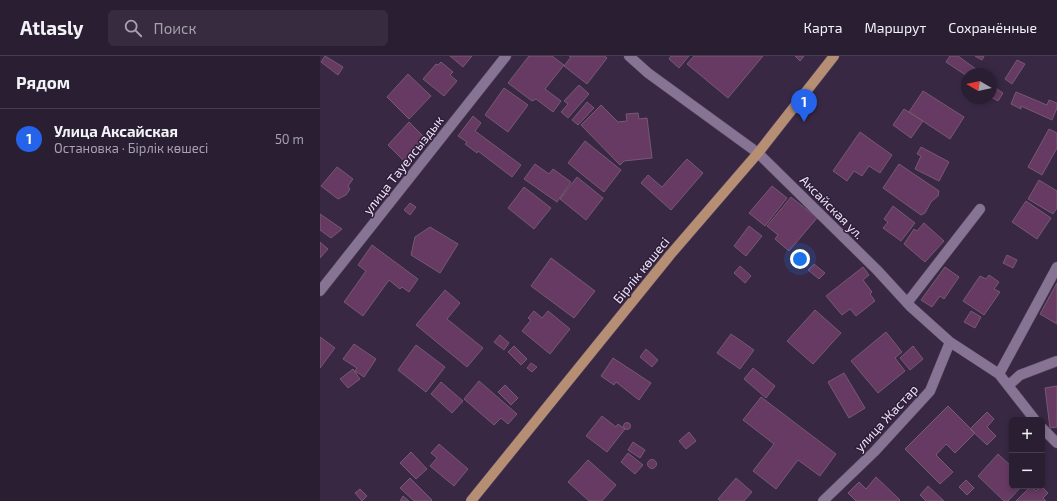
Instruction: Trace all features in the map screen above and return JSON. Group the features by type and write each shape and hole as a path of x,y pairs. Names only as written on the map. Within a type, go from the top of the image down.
{"main road":[{"name":"Бірлік көшесі","path":"470,501 670,255 758,153 834,56"}],"street":[{"name":"улица Тауелсыздык","path":"320,291 506,56"},
{"name":"Аксайская ул.","path":"630,56 648,73 758,153 877,270 907,303 950,342 999,374 1033,417"},
{"path":"907,303 980,209"},
{"path":"999,374 1057,267"},
{"name":"улица Жастар","path":"823,501 874,452 930,391 950,342"},
{"path":"1008,385 1020,375 1057,361"},
{"path":"1045,431 1057,444"}],"building":[{"path":"325,56 343,67 338,75 321,62"},
{"path":"450,56 472,56 463,67"},
{"path":"529,56 552,56 564,65 545,89 561,101 553,112 536,99 532,101 508,83"},
{"path":"569,56 605,56 607,58 587,84 564,66 571,57"},
{"path":"671,56 689,56 679,68 669,59"},
{"path":"694,56 763,56 728,98 687,64"},
{"path":"795,56 804,56 800,61"},
{"path":"950,56 958,56 974,68 961,68 961,72 946,62"},
{"path":"975,56 984,56 982,60"},
{"path":"1017,60 1025,64 1012,84 1005,79"},
{"path":"441,62 453,72 450,75 457,81 444,96 423,79 436,64 438,65"},
{"path":"408,74 431,96 409,119 387,97"},
{"path":"579,85 589,94 568,118 561,112 568,104 564,101"},
{"path":"504,88 528,105 508,132 485,115"},
{"path":"997,89 1003,93 997,100"},
{"path":"923,91 964,117 950,139 909,112"},
{"path":"1016,92 1047,105 1049,100 1057,103 1057,108 1052,120 1021,106 1021,109 1011,104"},
{"path":"587,102 594,108 578,125 572,120"},
{"path":"601,105 618,122 627,121 626,114 638,113 639,119 647,118 652,158 624,161 620,165 581,125"},
{"path":"904,109 923,121 911,138 893,125"},
{"path":"473,116 481,123 475,131 521,165 512,177 478,151 477,153 465,144 467,142 458,136"},
{"path":"409,122 425,138 404,161 388,145"},
{"path":"1049,129 1057,133 1057,148 1042,175 1028,167"},
{"path":"860,132 892,155 880,173 869,166 862,176 854,171 847,181 833,171"},
{"path":"585,141 621,170 604,192 568,163"},
{"path":"921,147 949,162 939,181 915,169 921,156 917,154"},
{"path":"687,159 703,173 671,210 641,183 648,175 662,187"},
{"path":"535,164 549,174 553,169 571,182 557,202 524,179"},
{"path":"899,164 939,191 938,196 931,202 925,213 921,215 883,188"},
{"path":"337,167 353,179 348,186 350,189 346,195 338,199 321,186"},
{"path":"577,177 603,198 586,220 560,199"},
{"path":"1039,180 1057,191 1057,208 1053,214 1028,199"},
{"path":"772,186 787,198 765,226 749,213"},
{"path":"524,187 551,208 534,229 508,208"},
{"path":"791,197 817,218 789,251 775,239 778,235 767,226"},
{"path":"1026,201 1051,218 1037,239 1012,222"},
{"path":"410,203 416,207 410,215 404,210"},
{"path":"893,206 915,223 901,241 883,228 888,222 884,219"},
{"path":"320,214 342,229 331,238 320,230"},
{"path":"924,223 944,241 925,262 904,244 914,229 917,231"},
{"path":"749,226 762,236 746,256 734,246"},
{"path":"430,227 458,244 440,273 411,255 415,237"},
{"path":"320,242 328,249 320,258"},
{"path":"372,245 418,279 409,292 402,287 400,289 389,280 363,316 344,302 366,271 358,265"},
{"path":"1007,255 1017,260 1013,268 1003,263"},
{"path":"551,258 595,291 574,318 531,286"},
{"path":"814,264 825,273 819,279 808,270"},
{"path":"740,266 751,276 745,283 734,273"},
{"path":"863,267 869,275 863,280 872,292 870,294 875,301 856,316 850,309 842,315 826,296"},
{"path":"945,267 959,277 944,299 940,296 932,307 921,300"},
{"path":"989,275 999,282 994,289 1000,292 984,315 963,301 980,276 986,279"},
{"path":"1057,283 1057,324 1040,314"},
{"path":"445,290 460,303 447,319 483,348 467,367 416,325"},
{"path":"815,310 841,333 813,364 787,341"},
{"path":"534,311 542,318 548,311 570,329 550,354 522,331 531,320 528,318"},
{"path":"971,311 981,317 975,328 964,322"},
{"path":"886,332 902,352 895,358 905,371 878,393 851,361"},
{"path":"731,334 754,350 740,369 717,353"},
{"path":"500,335 509,343 504,350 494,342"},
{"path":"320,337 335,348 320,368"},
{"path":"354,344 376,359 364,377 355,371 357,368 343,359"},
{"path":"416,345 445,367 426,392 398,370"},
{"path":"514,346 527,359 521,365 508,352"},
{"path":"913,346 923,359 910,370 900,358"},
{"path":"646,349 658,360 652,367 640,357"},
{"path":"613,358 651,383 639,400 616,382 614,385 601,376"},
{"path":"531,363 537,367 532,372 527,368"},
{"path":"753,368 775,386 766,398 744,379"},
{"path":"353,369 360,379 348,388 340,379"},
{"path":"844,373 865,408 849,418 828,382"},
{"path":"479,381 517,414 508,424 501,418 494,425 464,399"},
{"path":"441,382 463,401 452,413 431,394"},
{"path":"505,385 518,398 511,405 498,392"},
{"path":"1057,386 1057,427 1050,428 1045,388"},
{"path":"761,397 836,454 820,476 798,460 776,489 753,471 774,444 743,420"},
{"path":"948,406 975,433 955,453 946,444 936,455 953,472 940,484 905,449"},
{"path":"987,412 994,419 987,427 996,436 987,445 970,429"},
{"path":"602,416 616,427 618,424 625,429 607,452 586,436"},
{"path":"627,423 630,426 627,429 624,426"},
{"path":"689,432 696,441 686,449 679,441"},
{"path":"633,442 645,450 640,458 628,450"},
{"path":"439,444 468,469 454,486 430,466 437,458 431,453"},
{"path":"411,452 427,469 416,479 400,463"},
{"path":"628,453 643,465 635,474 621,462"},
{"path":"998,454 1009,464 1009,489 1019,489 1008,501 1004,501 978,476"},
{"path":"588,460 616,485 602,501 589,501 568,482"},
{"path":"650,460 654,460 656,464 654,468 650,468 648,466 648,462"},
{"path":"876,477 900,500 899,501 856,501 848,493 859,482 866,489"},
{"path":"410,478 432,500 431,501 414,501 400,488"},
{"path":"736,478 752,492 744,501 720,501 718,499"},
{"path":"966,480 974,488 967,495 959,487"},
{"path":"928,486 944,501 926,501 920,495"},
{"path":"360,489 367,496 362,501 355,493"},
{"path":"1028,489 1034,489 1036,491 1038,489 1044,489 1048,493 1043,498 1046,501 1016,501"},
{"path":"403,496 409,501 400,501"}],"place":[{"name":"Улица Аксайская","path":"804,122"}]}
